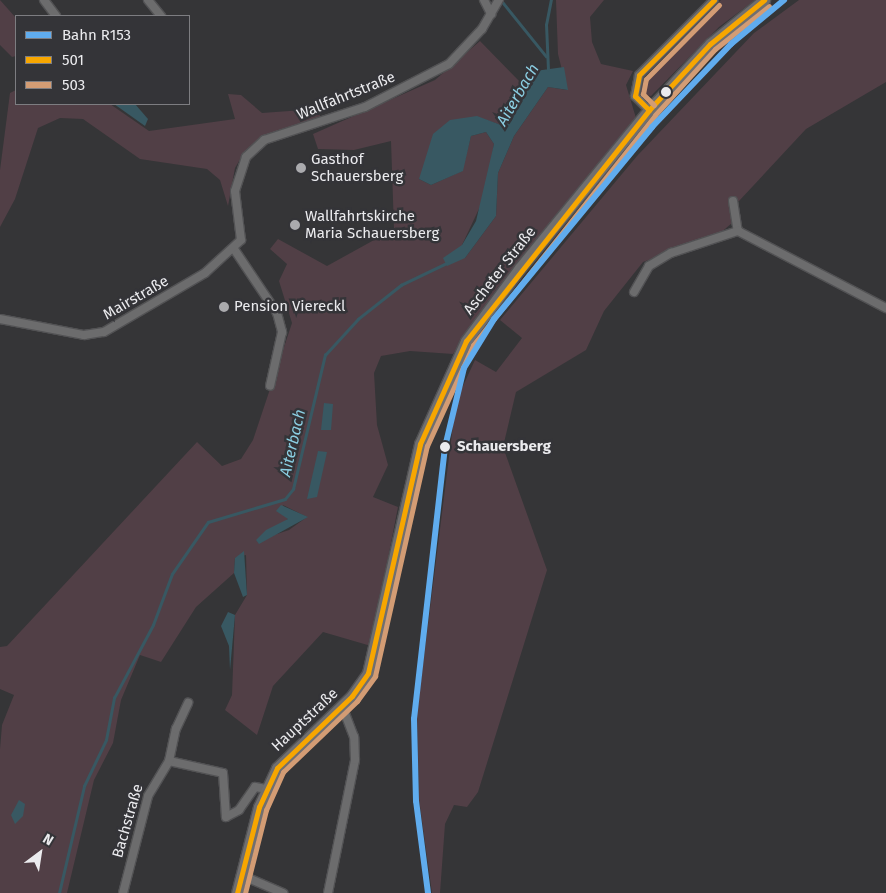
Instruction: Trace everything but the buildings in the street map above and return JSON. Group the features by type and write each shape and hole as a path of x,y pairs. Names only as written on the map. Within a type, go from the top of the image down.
{"main road":[{"name":"Ascheter Straße","path":"379,628 414,462 458,357 514,275 649,110 710,44 764,0"},
{"name":"Hauptstraße","path":"237,893 266,789 287,756 342,706 368,673 379,628"}],"street":[{"path":"44,0 55,15"},
{"path":"148,0 160,15"},
{"name":"Wallfahrtstraße","path":"241,240 236,191 239,170 252,151 264,140 317,126 432,74 470,44 495,7 484,0"},
{"path":"649,110 635,96 639,75 714,0"},
{"path":"733,202 741,232"},
{"path":"634,292 649,266 671,253 741,232 886,308"},
{"name":"Mairstraße","path":"0,319 84,335 104,332 205,273 234,249 241,240"},
{"path":"234,249 277,313 282,332 270,386"},
{"name":"Bachstraße","path":"123,893 148,796 169,761 176,728 188,703"},
{"path":"328,893 355,760 354,737 342,706"},
{"path":"169,761 223,774 226,817 239,810 255,787 266,789"},
{"path":"242,875 283,893"}],"shaded area":[{"path":"0,0 15,17 15,56 12,57 0,45"},
{"path":"556,0 604,0 590,17 592,42 601,64 633,71 626,85 636,118 498,287 453,354 410,351 381,356 374,373 377,425 388,465 373,497 398,507 371,646 323,632 273,686 257,735 225,710 232,695 235,615 247,595 246,555 235,558 234,573 196,607 161,662 140,655 121,700 113,743 94,780 67,893 0,893 0,749 2,725 14,695 0,689 0,647 7,646 197,442 222,466 241,459 253,440 292,323 279,281 287,264 270,249 278,239 327,266 394,229 391,141 354,150 318,149 313,134 435,80 480,41 524,86 516,111 501,125 477,117 419,179 431,185 462,171 471,136 486,132 494,144 485,196 462,245 465,258 496,216 498,173 514,136 548,87 567,90 558,54","holes":["283,505 307,517 289,530 256,541 288,519"]},
{"path":"721,0 755,0 719,27 651,96 641,94 641,83"},
{"path":"799,0 886,0 886,82 806,129 739,201 730,202 732,223 718,235 643,262 604,311 586,350 516,392 503,447 547,570 478,792 467,807 454,805 445,824 440,893 432,893 419,799 417,713 456,401 475,360 496,372 522,338 500,320 637,156 754,33"},
{"path":"15,90 15,105 111,105 149,131 235,119 228,94 241,95 262,113 317,109 322,120 257,140 245,151 235,168 228,206 220,180 207,169 140,159 83,119 60,118 38,128 15,199 0,227 0,170 10,93"}],"water":[{"path":"564,67 568,90 548,87 514,136 498,173 496,216 465,258 447,266 443,258 462,245 476,221 494,144 486,132 471,136 463,171 431,185 419,179 433,134 450,120 477,116 501,125 516,111 528,72"},
{"path":"115,105 136,105 148,119 145,126"},
{"path":"324,403 333,404 331,430 321,430"},
{"path":"318,451 327,452 317,497 307,499"},
{"path":"281,505 308,517 259,544 256,540 266,530 288,519 276,511"},
{"path":"244,551 247,595 243,597 234,573 235,558"},
{"path":"228,612 235,615 230,670 229,646 221,626"},
{"path":"19,800 25,804 23,816 15,824 11,815"}],"waterway":[{"path":"501,0 546,56"},
{"name":"Aiterbach","path":"548,70 546,25 551,0"},
{"name":"Aiterbach","path":"59,893 84,786 106,740 114,698 153,625 172,574 208,522 285,499 293,489 325,355 358,319 401,285 447,263"}],"rail line":[{"name":"R153","path":"428,893 416,801 414,719 445,447 464,368 494,319 652,127 731,44 784,0"}],"transit line":[{"name":"501","path":"649,110 635,96 639,75 714,0"},
{"name":"501","path":"237,893 259,807 277,768 352,696 368,673 420,444 466,341 649,110 710,44 764,0"},
{"name":"503","path":"654,105 643,94 646,79 719,5"},
{"name":"503","path":"245,893 266,810 283,772 357,701 375,676 427,446 473,345 655,115 715,49 769,6"}],"place":[{"name":"Gasthof Schauersberg","path":"301,168"},
{"name":"Wallfahrtskirche Maria Schauersberg","path":"295,225"},
{"name":"Pension Viereckl","path":"224,307"},
{"name":"Schauersberg","path":"445,447"}]}
